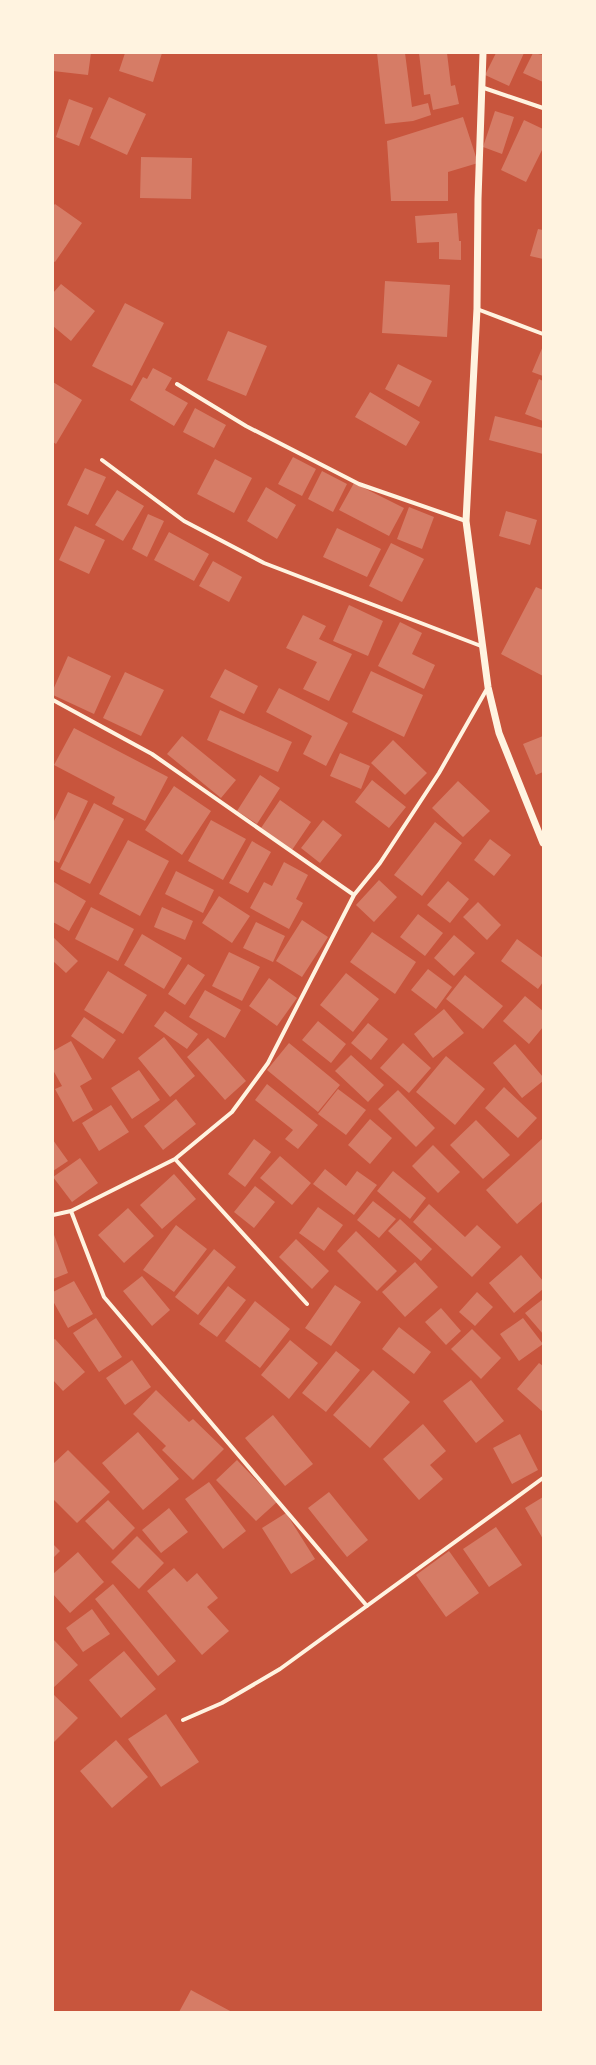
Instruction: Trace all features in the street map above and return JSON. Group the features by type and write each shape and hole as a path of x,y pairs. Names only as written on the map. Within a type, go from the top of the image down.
{"street":[{"path":"483,53 480,87 477,309 466,521 481,646 488,687 499,733 540,828 543,843"},
{"path":"480,87 543,108"},
{"path":"477,309 543,334"},
{"path":"177,384 246,426 359,484 466,521"},
{"path":"102,460 184,521 264,563 481,646"},
{"path":"53,1215 71,1211 175,1159 232,1112 268,1063 354,895 380,863 438,773 488,687"},
{"path":"53,700 152,754 354,895"},
{"path":"175,1159 307,1304"},
{"path":"71,1211 104,1297 367,1606"},
{"path":"183,1720 222,1703 280,1669 543,1478"}],"building":[{"path":"53,53 91,53 88,75 53,71"},
{"path":"125,53 162,53 153,82 119,71"},
{"path":"377,53 405,53 412,107 428,103 431,115 413,121 385,124"},
{"path":"419,53 447,53 451,86 455,85 459,104 433,110 430,94 424,95"},
{"path":"496,53 524,53 509,86 485,75"},
{"path":"533,53 543,55 543,82 523,73"},
{"path":"109,97 146,114 127,155 90,138"},
{"path":"69,99 93,108 79,146 56,137"},
{"path":"495,111 514,117 502,154 483,147"},
{"path":"463,117 478,163 448,172 448,201 391,201 387,141"},
{"path":"524,120 543,129 543,148 526,182 501,170"},
{"path":"141,157 192,158 191,199 140,198"},
{"path":"55,204 82,223 55,262 53,261 53,206"},
{"path":"457,213 459,241 461,241 461,260 439,259 439,242 417,243 415,216"},
{"path":"538,229 543,230 543,259 530,256"},
{"path":"385,281 450,285 447,337 382,333"},
{"path":"61,284 95,311 71,341 53,326 53,293"},
{"path":"125,303 164,323 132,386 92,366"},
{"path":"228,331 267,346 246,396 207,380"},
{"path":"543,346 543,376 532,372"},
{"path":"398,364 432,381 419,407 385,389"},
{"path":"153,368 172,378 165,390 188,403 174,426 130,400 143,377 147,379"},
{"path":"539,379 543,381 543,421 525,414"},
{"path":"53,382 82,400 56,444 53,442"},
{"path":"370,392 420,422 406,446 355,417"},
{"path":"195,408 226,425 214,448 183,432"},
{"path":"495,416 543,428 543,454 489,440"},
{"path":"293,457 316,469 302,496 278,484"},
{"path":"215,459 252,478 234,513 197,494"},
{"path":"85,468 106,477 88,515 67,505"},
{"path":"322,471 347,484 333,512 308,499"},
{"path":"354,483 404,508 389,536 339,510"},
{"path":"266,487 296,505 277,539 247,521"},
{"path":"117,490 144,506 123,541 95,525"},
{"path":"409,507 434,517 422,549 397,539"},
{"path":"506,511 537,520 530,545 499,536"},
{"path":"148,514 164,521 147,557 132,549"},
{"path":"75,526 105,540 89,574 59,560"},
{"path":"337,528 381,549 367,577 323,557"},
{"path":"169,532 209,554 194,581 154,560"},
{"path":"391,543 424,559 402,602 369,586"},
{"path":"213,561 242,577 229,602 199,586"},
{"path":"536,587 543,590 543,676 501,654"},
{"path":"349,605 383,621 368,656 333,641"},
{"path":"303,615 326,626 319,639 352,654 329,701 303,689 317,662 286,648"},
{"path":"400,622 422,633 412,654 435,665 424,689 378,666"},
{"path":"68,656 111,676 94,714 53,695 53,690"},
{"path":"225,669 258,686 244,714 210,697"},
{"path":"371,671 423,695 404,737 352,712"},
{"path":"125,672 164,690 141,736 103,718"},
{"path":"279,688 348,723 326,766 303,754 312,736 266,712"},
{"path":"220,710 292,742 278,772 207,740"},
{"path":"74,728 168,777 145,821 112,804 115,797 54,765"},
{"path":"182,736 236,780 221,798 167,754"},
{"path":"543,736 543,772 536,775 523,744"},
{"path":"393,740 427,773 405,795 371,763"},
{"path":"340,753 370,766 361,789 330,776"},
{"path":"260,775 280,788 257,824 237,811"},
{"path":"372,780 406,807 389,828 355,802"},
{"path":"458,781 490,811 463,837 432,808"},
{"path":"174,786 211,811 182,855 145,830"},
{"path":"68,792 88,801 59,863 53,860 53,823"},
{"path":"280,800 311,822 292,850 261,828"},
{"path":"94,803 124,819 90,884 60,869"},
{"path":"211,820 246,839 223,880 188,861"},
{"path":"323,820 342,835 320,863 301,848"},
{"path":"435,822 462,843 422,896 394,875"},
{"path":"490,839 511,855 494,876 474,860"},
{"path":"128,840 169,861 140,916 99,894"},
{"path":"252,841 271,852 248,893 229,883"},
{"path":"284,862 308,875 296,899 303,903 289,929 250,908 264,882 272,886"},
{"path":"176,871 214,890 203,913 165,894"},
{"path":"379,880 397,897 374,922 356,905"},
{"path":"448,881 469,899 450,923 427,905"},
{"path":"54,882 86,901 69,931 53,922"},
{"path":"219,896 250,916 232,943 202,923"},
{"path":"478,902 501,925 487,940 463,917"},
{"path":"91,907 134,929 118,961 75,939"},
{"path":"162,907 193,921 185,940 154,927"},
{"path":"418,914 443,933 425,956 400,937"},
{"path":"302,920 328,937 302,977 276,961"},
{"path":"256,922 285,936 273,962 243,948"},
{"path":"372,932 416,962 395,994 350,962"},
{"path":"142,934 182,958 164,989 124,965"},
{"path":"454,935 475,953 454,976 434,958"},
{"path":"53,937 78,961 66,973 53,961"},
{"path":"517,939 543,958 543,982 538,989 501,961"},
{"path":"229,952 260,967 242,1001 212,986"},
{"path":"188,964 205,975 185,1005 168,994"},
{"path":"428,969 452,987 436,1009 411,990"},
{"path":"108,971 147,995 123,1034 84,1010"},
{"path":"346,973 379,999 353,1032 320,1005"},
{"path":"465,975 503,1006 483,1029 446,999"},
{"path":"269,978 297,998 277,1026 249,1006"},
{"path":"205,990 241,1010 225,1038 189,1017"},
{"path":"525,996 543,1011 543,1027 529,1044 503,1021"},
{"path":"444,1009 464,1033 433,1058 414,1034"},
{"path":"165,1011 198,1034 187,1049 154,1026"},
{"path":"84,1017 116,1040 103,1059 71,1036"},
{"path":"318,1021 346,1044 331,1063 302,1040"},
{"path":"368,1023 388,1039 371,1060 351,1043"},
{"path":"164,1037 195,1076 170,1097 138,1058"},
{"path":"208,1038 246,1081 225,1100 187,1057"},
{"path":"71,1041 92,1079 80,1086 93,1110 73,1122 55,1089 62,1086 53,1070 53,1051"},
{"path":"289,1043 340,1085 318,1112 267,1070"},
{"path":"403,1043 431,1068 409,1093 380,1068"},
{"path":"515,1044 543,1077 543,1081 522,1098 493,1063"},
{"path":"351,1055 384,1085 368,1102 335,1071"},
{"path":"446,1056 485,1089 455,1125 416,1092"},
{"path":"139,1070 160,1100 132,1119 111,1088"},
{"path":"267,1084 318,1125 298,1149 285,1139 293,1130 255,1100"},
{"path":"504,1087 537,1118 518,1138 485,1108"},
{"path":"338,1089 366,1110 346,1135 318,1114"},
{"path":"398,1090 435,1128 416,1147 378,1109"},
{"path":"176,1099 196,1124 163,1150 144,1126"},
{"path":"111,1105 129,1132 99,1151 82,1123"},
{"path":"370,1119 392,1138 370,1164 348,1145"},
{"path":"476,1120 510,1155 483,1179 450,1145"},
{"path":"543,1138 543,1201 517,1224 486,1190"},
{"path":"254,1139 271,1152 245,1187 228,1174"},
{"path":"53,1140 68,1161 53,1171"},
{"path":"433,1145 460,1172 438,1193 412,1166"},
{"path":"280,1156 311,1183 292,1205 260,1178"},
{"path":"80,1158 98,1183 72,1202 53,1177"},
{"path":"325,1169 346,1186 357,1171 377,1185 354,1215 313,1184"},
{"path":"393,1171 426,1198 410,1219 377,1191"},
{"path":"174,1174 196,1199 162,1229 140,1205"},
{"path":"255,1186 275,1202 254,1228 234,1212"},
{"path":"373,1201 396,1219 379,1238 357,1220"},
{"path":"429,1204 465,1237 477,1225 501,1247 472,1277 413,1222"},
{"path":"318,1207 343,1225 324,1251 299,1233"},
{"path":"128,1208 154,1236 124,1263 98,1235"},
{"path":"400,1219 432,1249 421,1261 388,1231"},
{"path":"176,1225 207,1249 174,1292 143,1270"},
{"path":"356,1231 397,1271 377,1291 337,1251"},
{"path":"53,1232 68,1273 53,1279"},
{"path":"296,1239 329,1271 312,1289 279,1257"},
{"path":"214,1249 236,1267 198,1315 175,1297"},
{"path":"521,1255 543,1281 543,1289 514,1313 489,1283"},
{"path":"415,1262 438,1287 405,1317 382,1292"},
{"path":"142,1276 170,1310 152,1326 123,1291"},
{"path":"74,1281 93,1314 68,1328 53,1301 53,1292"},
{"path":"335,1285 361,1302 331,1346 305,1328"},
{"path":"228,1286 246,1300 217,1337 199,1324"},
{"path":"477,1292 493,1307 475,1326 459,1312"},
{"path":"543,1299 543,1334 525,1313"},
{"path":"255,1301 290,1329 260,1368 225,1341"},
{"path":"441,1308 461,1331 446,1345 425,1322"},
{"path":"96,1318 122,1357 99,1372 73,1333"},
{"path":"523,1318 543,1344 519,1361 500,1334"},
{"path":"399,1327 431,1352 414,1374 382,1349"},
{"path":"472,1329 501,1358 481,1379 451,1349"},
{"path":"55,1339 85,1372 63,1391 53,1380 53,1340"},
{"path":"290,1340 318,1363 289,1399 261,1375"},
{"path":"336,1351 360,1370 326,1412 302,1393"},
{"path":"132,1360 151,1387 125,1405 106,1378"},
{"path":"539,1363 543,1366 543,1412 517,1389"},
{"path":"373,1370 410,1402 370,1448 333,1415"},
{"path":"471,1380 504,1421 476,1443 443,1401"},
{"path":"156,1390 189,1422 193,1419 224,1449 193,1480 162,1450 166,1446 133,1414"},
{"path":"273,1415 313,1464 285,1486 245,1438"},
{"path":"423,1424 446,1451 430,1465 443,1479 419,1500 383,1459"},
{"path":"138,1432 179,1479 143,1510 102,1463"},
{"path":"520,1434 538,1470 512,1484 493,1448"},
{"path":"68,1450 110,1492 77,1523 53,1499 53,1464"},
{"path":"237,1460 277,1502 256,1521 216,1480"},
{"path":"209,1482 246,1531 223,1549 185,1499"},
{"path":"329,1492 368,1540 347,1557 308,1508"},
{"path":"543,1497 543,1539 525,1508"},
{"path":"108,1500 135,1528 113,1550 85,1521"},
{"path":"169,1508 188,1532 161,1553 142,1530"},
{"path":"286,1513 315,1559 291,1574 262,1528"},
{"path":"496,1527 522,1565 489,1587 463,1549"},
{"path":"137,1536 164,1563 139,1589 111,1562"},
{"path":"53,1544 60,1551 53,1558"},
{"path":"449,1551 479,1593 446,1617 416,1575"},
{"path":"78,1552 104,1582 70,1613 53,1594 53,1574"},
{"path":"174,1568 187,1582 197,1573 218,1598 207,1607 229,1631 202,1655 147,1591"},
{"path":"113,1584 176,1661 158,1676 95,1599"},
{"path":"92,1609 110,1634 83,1652 66,1628"},
{"path":"53,1639 78,1665 53,1688"},
{"path":"124,1651 156,1689 121,1718 89,1680"},
{"path":"53,1694 78,1718 53,1743"},
{"path":"166,1714 199,1762 161,1787 128,1739"},
{"path":"116,1740 148,1777 112,1808 80,1771"},
{"path":"191,1990 232,2012 179,2012"}]}
